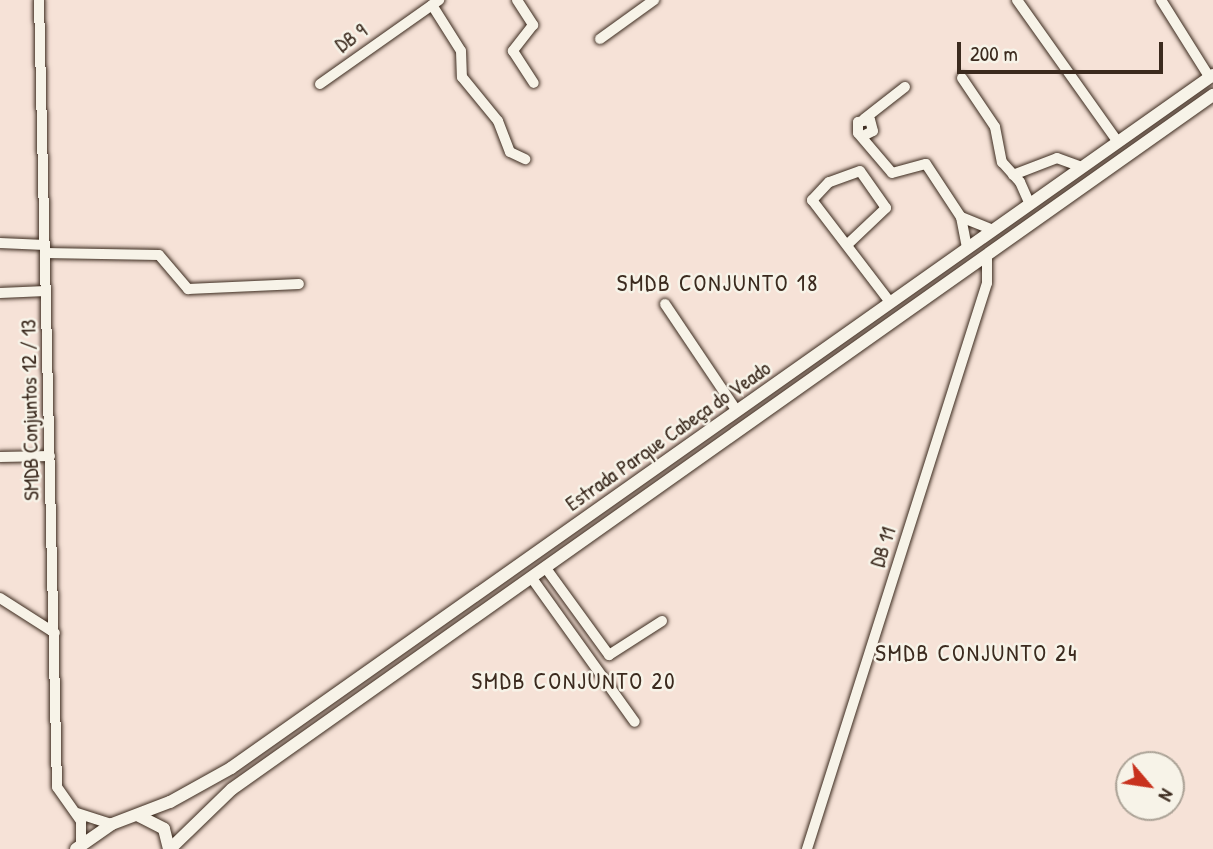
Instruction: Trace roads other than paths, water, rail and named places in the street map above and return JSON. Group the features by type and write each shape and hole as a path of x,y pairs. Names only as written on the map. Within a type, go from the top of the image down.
{"main road":[{"name":"Estrada Parque Cabeça do Veado","path":"78,847 111,824 139,816 231,768 1211,76"},
{"name":"Estrada Parque Cabeça do Veado","path":"169,849 232,789 1213,96"},
{"path":"1109,149 1114,167"},
{"path":"875,313 885,328"},
{"path":"139,816 164,829 169,849"}],"street":[{"name":"SMDB Conjuntos 12 / 13","path":"39,0 57,787 76,813 78,847"},
{"path":"517,0 533,26 513,51 534,83"},
{"path":"600,39 654,0"},
{"path":"1017,0 1109,149"},
{"path":"1161,0 1211,76"},
{"path":"435,2 461,51 462,77 503,129 510,152 526,159"},
{"name":"DB 9","path":"320,84 435,2"},
{"path":"962,78 995,127 1002,162 1030,204"},
{"path":"905,87 864,119 873,131 863,136 892,173 926,164 961,217 967,248"},
{"path":"1013,175 1056,158 1082,167"},
{"path":"849,243 886,208 860,171 830,182 812,197 849,243 890,302"},
{"path":"961,217 993,230"},
{"path":"0,243 45,249 159,255 185,288 299,284"},
{"name":"DB 11","path":"807,849 987,283 987,256"},
{"path":"0,293 46,291"},
{"path":"665,304 737,411"},
{"path":"0,457 50,456"},
{"path":"545,567 608,655 662,621"},
{"path":"531,577 635,722"},
{"path":"0,598 55,633"},
{"path":"76,813 111,824"}],"district":[{"name":"SMDB CONJUNTO 18","path":"718,283"},
{"name":"SMDB CONJUNTO 24","path":"977,653"},
{"name":"SMDB CONJUNTO 20","path":"574,681"}]}
